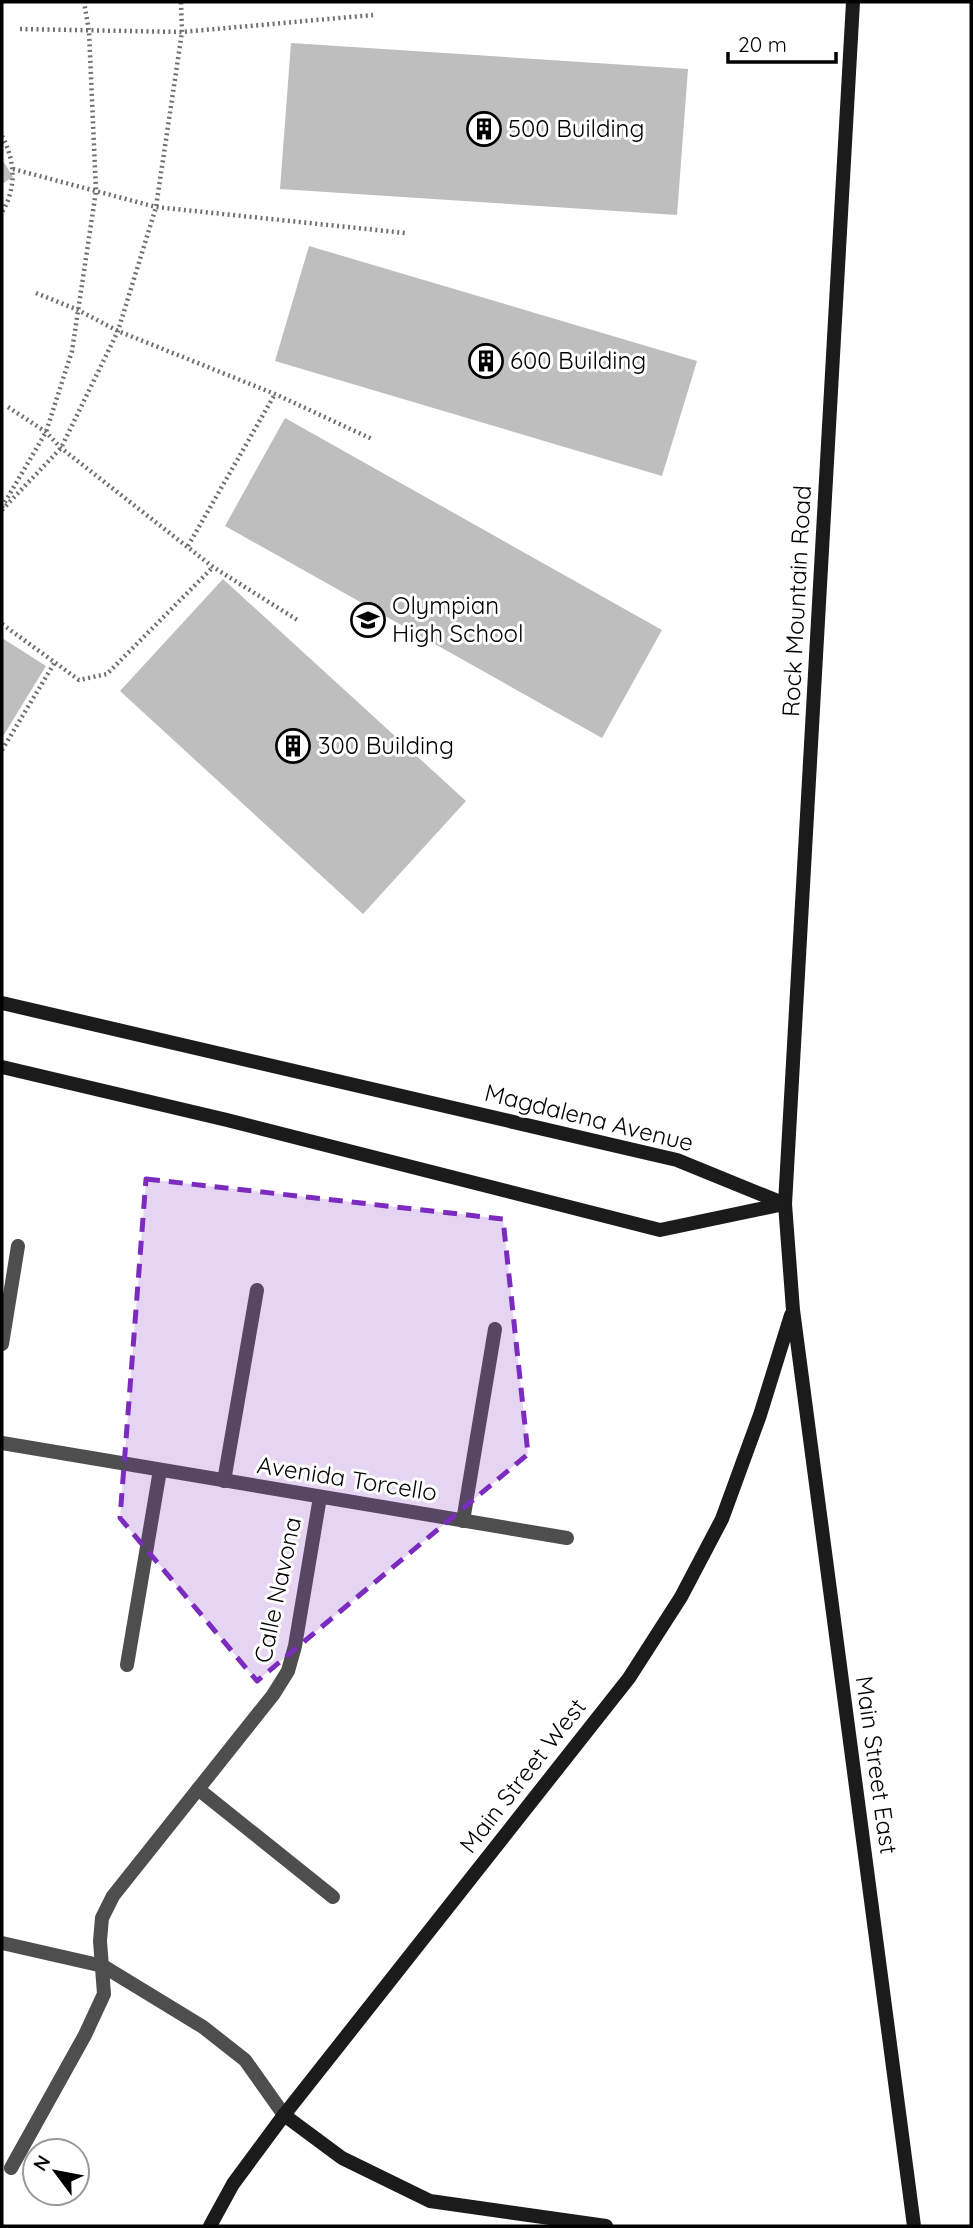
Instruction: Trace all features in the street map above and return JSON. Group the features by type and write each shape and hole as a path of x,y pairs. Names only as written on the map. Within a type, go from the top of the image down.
{"street":[{"name":"Rock Mountain Road","path":"793,1310 785,1203 853,2"},
{"name":"Magdalena Avenue","path":"2,1003 677,1160 785,1203"},
{"path":"2,1067 227,1120 660,1230 785,1203"},
{"path":"2,1344 18,1246"},
{"name":"Avenida Torcello","path":"224,1481 257,1290"},
{"name":"Main Street West","path":"210,2226 233,2184 284,2115 629,1678 681,1597 722,1519 760,1415 793,1310"},
{"name":"Main Street East","path":"793,1310 914,2226"},
{"name":"Avenida Torcello","path":"463,1521 495,1329"},
{"name":"Avenida Torcello","path":"2,1443 567,1538"},
{"path":"127,1665 160,1470"},
{"name":"Calle Navona","path":"11,2168 94,2018 104,1994 100,1941 102,1918 113,1896 274,1695 288,1671 295,1646 320,1497"},
{"path":"198,1789 333,1897"},
{"path":"2,1943 103,1966 203,2027 245,2060 284,2115 342,2158 430,2201 606,2226"}],"path":[{"path":"2,509 46,432 72,351 96,191 89,30 84,2"},
{"path":"2,509 61,448 118,331 156,207 183,32 181,2"},
{"path":"20,29 183,32 373,15"},
{"path":"2,136 10,152 13,169 12,188 2,212"},
{"path":"13,169 156,207 405,233"},
{"path":"36,293 78,310 118,331 275,394 372,439"},
{"path":"188,546 275,394"},
{"path":"8,407 46,432 61,448 213,567 299,621"},
{"path":"2,624 79,680 107,674 213,567"},
{"path":"2,750 54,663"}],"highlighted area":[{"path":"146,1179 503,1219 528,1454 257,1681 120,1518"}],"building":[{"name":"500 Building","path":"291,43 688,69 677,215 280,189"},
{"path":"2,159 13,177 2,184"},
{"name":"600 Building","path":"309,246 697,361 662,476 275,361"},
{"path":"285,418 662,630 602,738 225,526"},
{"name":"300 Building","path":"223,579 466,801 363,914 120,691"},
{"path":"2,638 46,666 2,738"}],"place":[{"name":"500 Building","path":"484,129"},
{"name":"600 Building","path":"486,361"},
{"name":"Olympian High School","path":"368,620"},
{"name":"300 Building","path":"293,746"}]}
